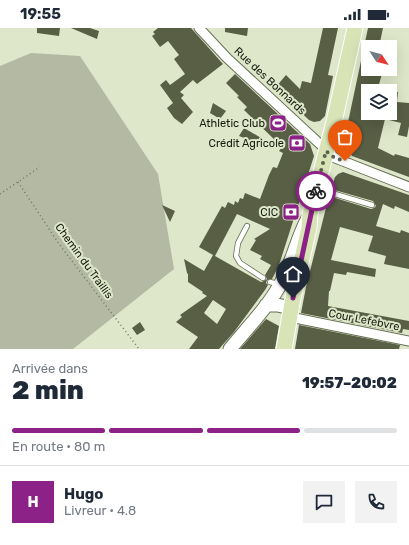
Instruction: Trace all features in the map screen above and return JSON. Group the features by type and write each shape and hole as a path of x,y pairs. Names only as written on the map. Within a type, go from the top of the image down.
{"main road":[{"path":"284,349 309,228 310,214 355,28"}],"street":[{"name":"Rue des Bonnards","path":"199,28 228,58 335,158 409,187"},
{"path":"230,349 266,305 275,287 289,267 302,228 310,214"},
{"path":"275,287 292,308"},
{"path":"266,305 277,304 292,308"},
{"name":"Cour Lefebvre","path":"292,308 409,341"}],"lane":[{"path":"317,189 372,205"},
{"path":"247,226 238,243 236,256 240,263 264,278"}],"path":[{"path":"0,194 40,167"},
{"name":"Chemin du Traillis","path":"18,182 60,244 139,349"}],"green space":[{"path":"31,53 80,56 158,174 174,269 73,349 0,349 0,66"}],"building":[{"path":"37,28 60,28 59,36 37,33"},
{"path":"71,28 90,28 99,31 97,39"},
{"path":"158,28 191,28 223,64 197,84 193,80 180,92 184,95 181,98 193,112 182,124 174,118 167,108 173,103 160,85 166,80 170,85 185,74 174,59 179,55 168,41 160,47 152,36 155,34 153,32"},
{"path":"225,28 248,28 247,36 225,32"},
{"path":"323,28 338,28 328,75 333,76 325,116 320,121 314,122 309,120 275,88 286,75 300,89 302,81 311,83"},
{"path":"368,28 383,28 380,40 365,40"},
{"path":"361,61 361,76 381,76 379,84 361,84 361,120 385,120 378,148 394,156 395,154 409,158 409,177 352,156 344,141"},
{"path":"235,74 310,144 314,156 279,265 272,279 267,280 266,283 268,285 265,290 234,332 219,349 189,349 198,337 176,322 182,317 180,315 207,296 188,282 188,274 184,259 204,271 213,255 199,247 222,206 225,208 228,202 234,205 235,201 238,203 240,198 243,199 245,193 260,199 273,167 277,168 283,153 279,151 282,147 244,110 247,107 237,97 239,96 226,83","holes":["237,214 270,229 254,239 256,240 250,250 262,256 260,259 271,265 265,275 267,279 264,281 261,282 215,256","213,300 226,309 217,324 204,313"]},
{"path":"397,102 409,103 409,126 407,137 398,135 401,123 389,120 397,120"},
{"path":"213,103 226,111 220,119 210,113"},
{"path":"244,128 273,145 271,148 239,136"},
{"path":"343,172 409,195 409,212 395,206 394,209 383,204 376,226 400,233 401,230 409,233 409,269 384,264 386,256 368,251 373,236 340,227 331,260 376,269 375,277 347,272 346,275 334,273 329,291 328,306 409,321 409,330 403,329 402,333 301,313 329,196 371,209 376,206 373,201 331,189 335,177"},
{"path":"162,205 175,211 170,222"},
{"path":"266,319 279,326 275,349 240,349"},
{"path":"140,322 145,330 137,335 132,328"},
{"path":"299,325 400,345 399,349 295,349"}],"way so far":[{"path":"316,191 326,151 335,158 345,161"}],"place":[{"name":"Athletic Club","path":"278,123"},
{"name":"Crédit Agricole","path":"297,143"},
{"name":"CIC","path":"291,212"}],"route":[{"path":"293,298 316,191"}]}
